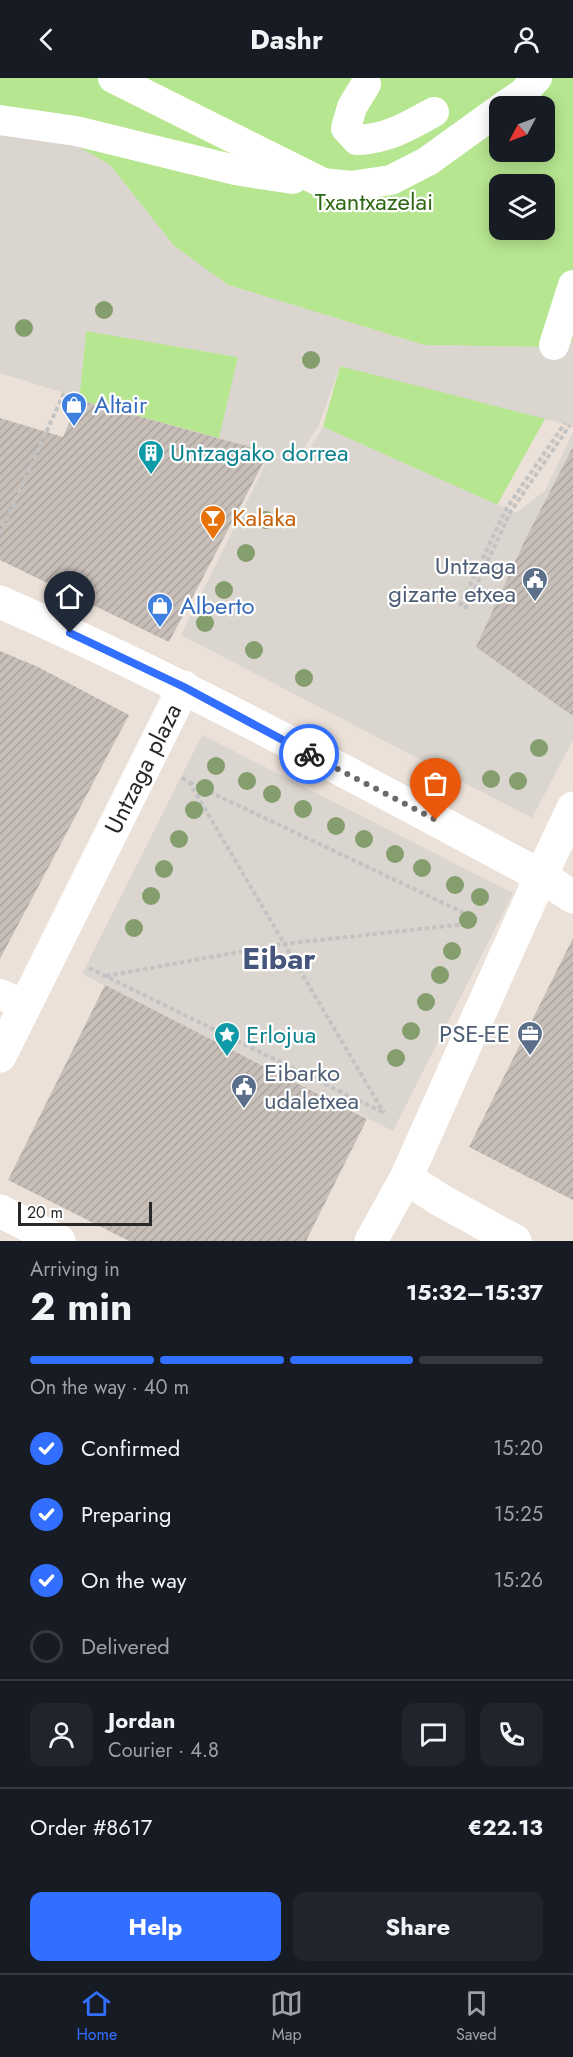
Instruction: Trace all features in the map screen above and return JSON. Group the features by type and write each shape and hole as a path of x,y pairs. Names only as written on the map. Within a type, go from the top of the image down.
{"street":[{"path":"112,78 322,183"},
{"path":"519,96 537,78"},
{"path":"366,84 352,107 345,128 357,140 375,139 403,129 434,112"},
{"path":"0,120 76,131 235,170 351,186 391,180 428,161 489,118"},
{"path":"554,345 573,285"},
{"path":"0,602 184,687"},
{"name":"Untzaga plaza","path":"0,1056 12,999 52,949 184,687 541,876 573,897"},
{"path":"371,1241 406,1178 573,808"},
{"path":"406,1178 442,1201 515,1241"},
{"path":"0,1211 59,1241"}],"path":[{"path":"0,534 64,393"},
{"path":"460,606 506,508 567,424 511,511 465,609"},
{"path":"106,976 283,944 483,922 147,761"},
{"path":"189,782 384,1113"},
{"path":"52,949 384,1113 420,1146"}],"green space":[{"name":"Txantxazelai","path":"0,78 573,78 573,341 543,347 424,345 228,285 174,246 110,165 0,124"},
{"path":"86,331 239,357 219,438 79,400"},
{"path":"340,366 546,417 497,505 323,427"}],"shaded area":[{"path":"0,124 64,138 110,165 174,246 228,285 424,345 543,347 573,341 573,426 340,366 319,425 295,462 219,438 238,357 86,331 79,400 0,373"},
{"path":"323,427 516,513 545,491 573,432 573,740 532,818 181,635 270,455 299,465"},
{"path":"202,735 513,893 393,1131 82,974"}],"building":[{"path":"79,400 269,452 169,642 0,560 0,418 63,437"},
{"name":"Untzaga gizarte etxea","path":"573,447 573,716 476,647 527,536"},
{"path":"0,651 38,667 129,715 0,959"},
{"path":"573,938 573,1200 469,1147"},
{"name":"Eibarko udaletxea","path":"105,985 367,1119 306,1241 129,1241 8,1180"}],"way so far":[{"path":"309,754 436,820"}],"place":[{"name":"Altair","path":"74,428"},
{"name":"Untzagako dorrea","path":"151,476"},
{"name":"Kalaka","path":"213,541"},
{"name":"Untzaga gizarte etxea","path":"535,603"},
{"name":"Alberto","path":"160,629"},
{"name":"PSE-EE","path":"530,1057"},
{"name":"Erlojua","path":"227,1058"},
{"name":"Eibarko udaletxea","path":"244,1110"}],"district":[{"name":"Eibar","path":"279,959"}],"route":[{"path":"70,633 184,687 309,754"}]}
